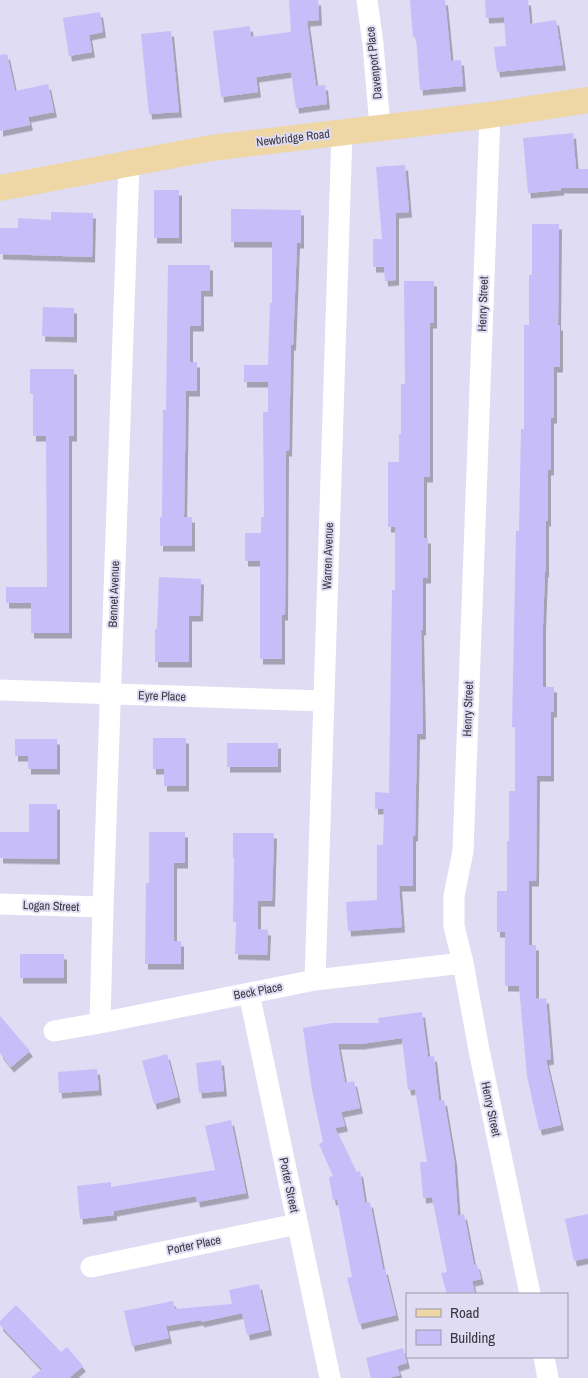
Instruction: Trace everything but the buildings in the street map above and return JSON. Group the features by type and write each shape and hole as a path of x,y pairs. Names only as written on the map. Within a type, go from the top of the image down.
{"main road":[{"name":"Newbridge Road","path":"0,188 211,148 490,115 588,100"}],"street":[{"name":"Davenport Place","path":"367,0 380,127"},
{"name":"Henry Street","path":"490,115 463,851 454,896 454,926 530,1293"},
{"name":"Warren Avenue","path":"315,980 342,132"},
{"name":"Bennet Avenue","path":"100,1023 129,164"},
{"name":"Eyre Place","path":"0,690 323,701"},
{"name":"Logan Street","path":"0,904 103,907"},
{"name":"Beck Place","path":"54,1031 315,980 463,963"},
{"name":"Porter Street","path":"249,993 330,1378"},
{"name":"Porter Place","path":"91,1267 297,1224"},
{"path":"544,1358 548,1378"}]}
